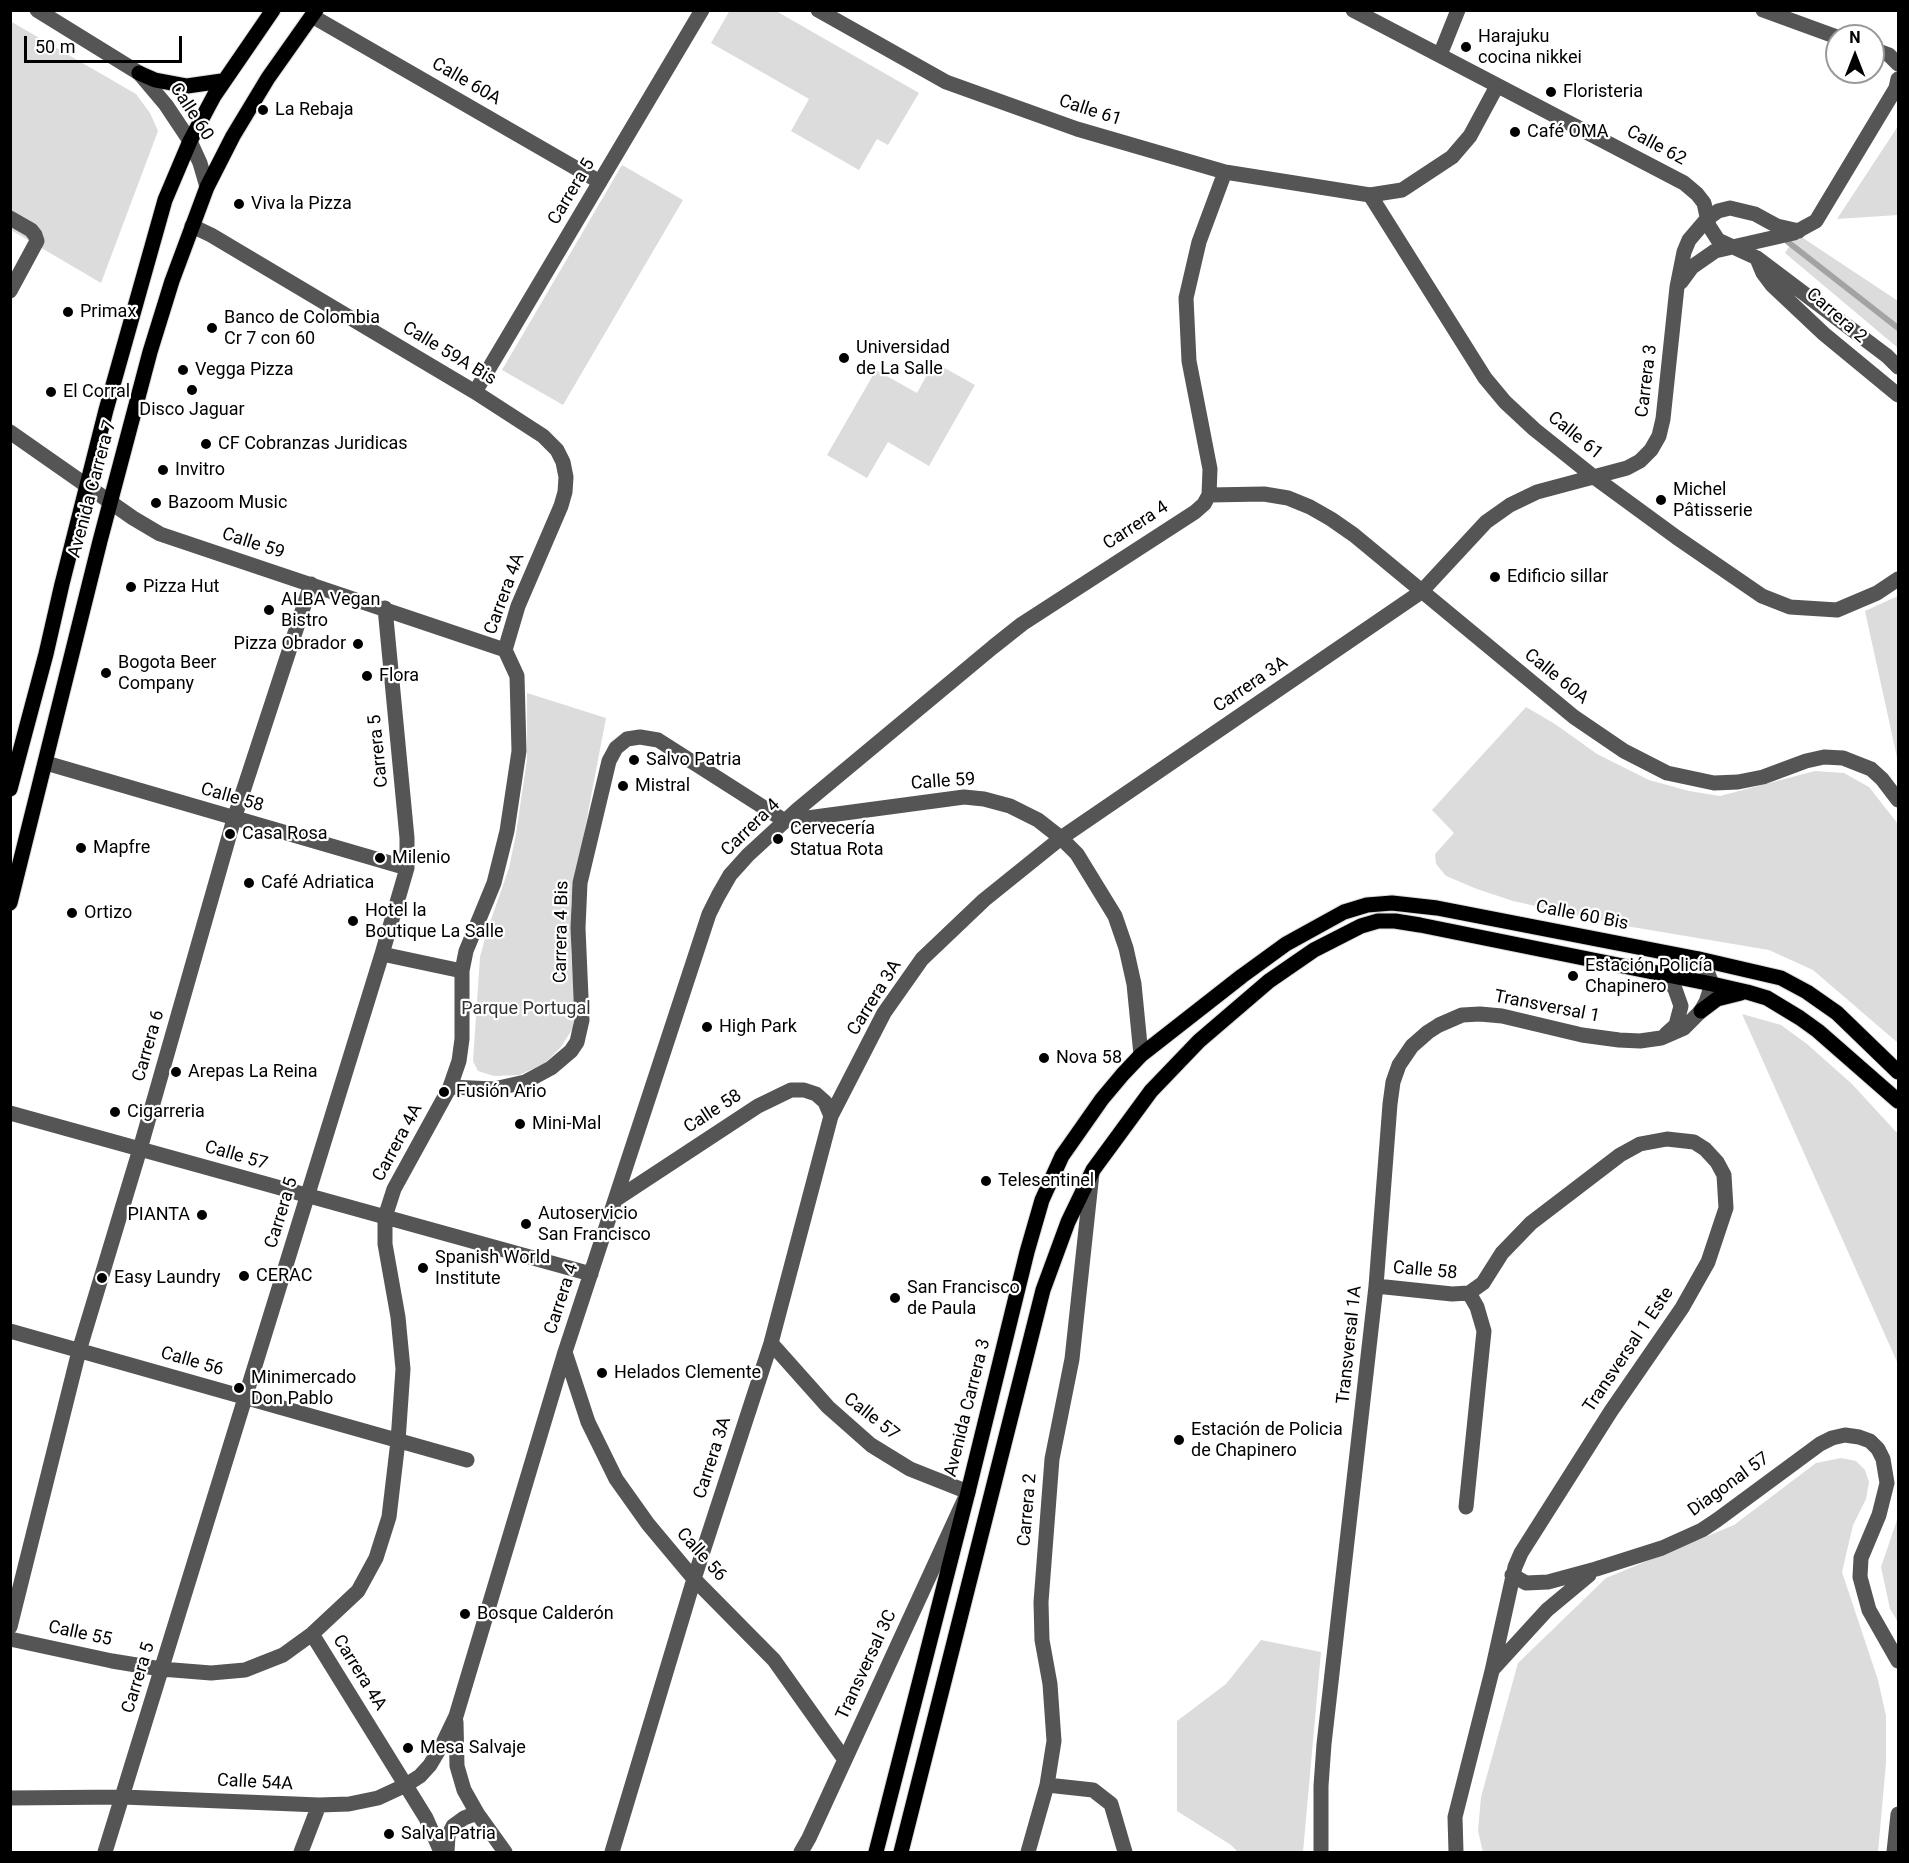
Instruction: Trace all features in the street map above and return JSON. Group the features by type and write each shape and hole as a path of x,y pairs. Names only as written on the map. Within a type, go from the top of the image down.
{"main road":[{"name":"Avenida Carrera 7","path":"10,789 155,229 190,141 222,81 273,10"},
{"name":"Avenida Carrera 7","path":"10,903 150,352 192,226 207,187 233,136 268,78 314,13"},
{"path":"138,73 154,80 187,86 222,81"},
{"name":"Calle 60 Bis","path":"1242,975 1286,944 1344,912 1367,905 1392,903 1437,908 1699,958 1781,978 1807,992 1837,1013 1899,1072"},
{"path":"901,1852 1043,1290 1068,1222 1093,1170 1151,1091 1200,1041 1269,981 1345,932 1378,921 1395,921 1747,992 1780,1005 1800,1018 1899,1101"},
{"name":"Avenida Carrera 3","path":"876,1852 1042,1200 1062,1156 1077,1134 1109,1091 1141,1055 1242,975"},
{"path":"1701,1011 1717,999 1747,992"}],"street":[{"name":"Calle 60","path":"37,10 138,73 166,105 190,141 207,187"},
{"name":"Carrera 5","path":"475,392 702,10"},
{"name":"Calle 61","path":"818,10 946,82 1077,129 1225,172 1370,195 1402,190 1452,157 1470,136 1497,86"},
{"name":"Calle 62","path":"1353,10 1684,183 1704,203 1712,233 1718,240 1731,248 1757,258 1899,367"},
{"path":"1440,55 1458,10"},
{"path":"1763,10 1825,33"},
{"name":"Calle 60A","path":"314,13 600,182"},
{"path":"1885,54 1898,64"},
{"path":"1677,287 1692,267 1715,251 1799,231 1816,221 1890,98 1899,79"},
{"path":"1209,495 1210,469 1189,361 1186,298 1199,242 1225,172"},
{"name":"Calle 61","path":"1370,195 1485,378 1505,402 1534,429 1594,477 1676,537 1762,596 1791,607 1837,610 1877,593 1899,579"},
{"path":"1707,219 1718,211 1730,208 1755,214 1777,226 1799,231"},
{"path":"10,218 35,235 37,241 10,291"},
{"name":"Carrera 3","path":"1594,477 1627,468 1640,461 1651,450 1659,436 1663,419 1677,287 1684,252 1689,240 1707,219"},
{"name":"Calle 59A Bis","path":"192,226 475,392 543,436 557,450"},
{"name":"Carrera 2","path":"1757,258 1763,273 1772,285 1824,334 1899,395"},
{"name":"Calle 59","path":"10,432 110,503 160,534 505,650"},
{"name":"Carrera 4A","path":"441,1852 426,1818 312,1634 358,1591 376,1558 389,1517 398,1441 403,1369 398,1317 385,1244 386,1217 394,1189 450,1087 459,1061 462,1039 462,971 466,951 494,883 507,831 519,751 517,676 505,650 518,606 565,492 566,477 563,462 557,450"},
{"name":"Carrera 3A","path":"612,1852 694,1579 771,1343 831,1116 884,1013 922,958 984,900 1061,838 1421,592 1478,531 1510,505 1537,492 1594,477"},
{"name":"Calle 60A","path":"1209,495 1264,494 1288,498 1310,507 1354,535 1574,717 1623,751 1667,773 1714,783 1738,782 1763,777 1806,761 1824,757 1843,758 1871,769 1899,800"},
{"name":"Carrera 4","path":"456,1716 565,1352 709,914 730,875 785,821 993,646 1082,584 1195,512 1204,504 1209,495"},
{"name":"Carrera 6","path":"10,1627 79,1351 140,1149 234,819 311,584"},
{"name":"Carrera 5","path":"105,1852 407,868 407,838 385,608"},
{"name":"Carrera 4 Bis","path":"450,1087 494,1089 525,1082 551,1068 571,1052 577,1042 582,1020 578,928 580,883 609,760 616,748 627,739 640,737 657,740 785,821"},
{"name":"Calle 58","path":"46,763 407,868"},
{"name":"Calle 59","path":"785,821 964,797 984,799 1010,806 1038,820 1077,854 1115,916 1126,948 1134,984 1141,1055"},
{"path":"382,954 462,971"},
{"path":"1699,958 1712,984"},
{"path":"1661,1038 1676,1025 1681,1006 1675,989 1664,974"},
{"name":"Transversal 1","path":"1428,1032 1462,1015 1480,1014 1502,1016 1582,1035 1640,1041 1661,1038 1684,1028 1701,1011 1712,984"},
{"name":"Transversal 1A","path":"1321,1852 1324,1744 1376,1287 1393,1082 1399,1065 1412,1046 1428,1032"},
{"name":"Calle 58","path":"615,1200 758,1106 791,1090 804,1090 816,1094 825,1102 831,1116"},
{"name":"Calle 57","path":"10,1113 591,1274"},
{"name":"Transversal 1 Este","path":"1456,1852 1455,1817 1492,1671 1512,1575 1521,1553 1611,1411 1682,1308 1708,1262 1726,1209 1724,1175 1717,1162 1705,1149 1694,1142 1667,1139 1640,1144 1620,1155 1531,1223 1502,1252 1483,1283 1469,1293"},
{"name":"Carrera 2","path":"1028,1852 1047,1785 1054,1741 1050,1684 1042,1640 1041,1602 1052,1459 1072,1359 1093,1170"},
{"name":"Calle 58","path":"1376,1287 1452,1294 1469,1293"},
{"path":"1466,1507 1484,1330 1480,1313 1469,1293"},
{"name":"Calle 56","path":"10,1331 467,1460"},
{"name":"Calle 57","path":"771,1343 828,1407 872,1445 910,1469 968,1492"},
{"name":"Calle 56","path":"565,1352 588,1422 616,1479 648,1524 694,1579 774,1659 845,1760"},
{"name":"Diagonal 57","path":"1512,1575 1518,1580 1534,1583 1555,1581 1662,1548 1702,1530 1806,1452 1832,1438 1845,1435 1859,1437 1870,1441 1878,1449 1886,1470 1887,1483 1885,1498 1865,1545 1859,1568 1863,1593 1869,1610 1899,1661"},
{"name":"Transversal 3C","path":"801,1852 968,1492"},
{"name":"Diagonal 57","path":"1492,1671 1547,1610 1596,1569"},
{"name":"Calle 55","path":"10,1639 112,1661 161,1669 211,1673 245,1670 282,1655 312,1634"},
{"path":"456,1716 455,1740 464,1790 477,1814 505,1852"},
{"name":"Calle 54A","path":"10,1798 123,1797 319,1805 349,1804 378,1798 420,1776 430,1765 456,1716"},
{"path":"1047,1785 1093,1790 1111,1804 1125,1852"},
{"path":"301,1852 319,1805"},
{"path":"447,1852 448,1836 453,1826 464,1818 477,1814"},
{"path":"1894,1852 1899,1814"}],"green space":[{"path":"730,10 776,11 919,93 888,145 877,139 859,170 791,131 809,99 711,43"},
{"path":"10,21 136,94 150,113 158,131 101,283 11,230"},
{"path":"1898,126 1898,215 1837,219"},
{"path":"622,165 683,200 563,405 502,370"},
{"path":"1797,234 1898,301 1898,348 1785,253"},
{"path":"934,362 975,385 929,466 888,442 867,478 827,455 876,370 917,393"},
{"path":"1898,596 1898,762 1865,611"},
{"name":"Parque Portugal","path":"527,693 606,718 571,902 571,953 575,1006 573,1028 561,1047 544,1064 519,1075 494,1076 478,1071 473,1061 480,957 509,868 516,834 527,759"},
{"path":"1526,707 1555,724 1597,754 1649,780 1689,791 1720,796 1815,771 1844,773 1869,787 1898,824 1898,1043 1813,970 1769,950 1626,926 1513,901 1446,876 1436,864 1435,854 1454,833 1432,810"},
{"path":"1742,1014 1781,1025 1807,1044 1852,1084 1898,1134 1898,1364"},
{"path":"1841,1458 1856,1461 1865,1470 1869,1482 1866,1499 1853,1525 1842,1572 1878,1680 1886,1716 1886,1763 1878,1852 1483,1852 1478,1831 1481,1797 1518,1663 1606,1578 1734,1525 1816,1463"},
{"path":"1898,1517 1898,1622 1890,1609 1881,1567"},
{"path":"1261,1640 1321,1652 1303,1852 1238,1852 1231,1845 1177,1811 1177,1721 1226,1684"}],"waterway":[{"path":"1788,242 1898,328"}],"place":[{"name":"Harajuku cocina nikkei","path":"1466,47"},
{"name":"Floristeria","path":"1551,92"},
{"name":"La Rebaja","path":"263,110"},
{"name":"Café OMA","path":"1515,132"},
{"name":"Viva la Pizza","path":"239,204"},
{"name":"Primax","path":"68,312"},
{"name":"Banco de Colombia Cr 7 con 60","path":"212,328"},
{"name":"Universidad de La Salle","path":"844,358"},
{"name":"Vegga Pizza","path":"183,370"},
{"name":"Disco Jaguar","path":"192,390"},
{"name":"El Corral","path":"51,392"},
{"name":"CF Cobranzas Juridicas","path":"206,444"},
{"name":"Invitro","path":"163,470"},
{"name":"Michel Pâtisserie","path":"1661,500"},
{"name":"Bazoom Music","path":"156,503"},
{"name":"Edificio sillar","path":"1495,577"},
{"name":"Pizza Hut","path":"131,587"},
{"name":"ALBA Vegan Bistro","path":"269,610"},
{"name":"Pizza Obrador","path":"358,644"},
{"name":"Bogota Beer Company","path":"106,673"},
{"name":"Flora","path":"367,676"},
{"name":"Salvo Patria","path":"634,760"},
{"name":"Mistral","path":"623,786"},
{"name":"Casa Rosa","path":"230,834"},
{"name":"Cervecería Statua Rota","path":"778,839"},
{"name":"Mapfre","path":"81,848"},
{"name":"Milenio","path":"380,858"},
{"name":"Café Adriatica","path":"249,883"},
{"name":"Ortizo","path":"72,913"},
{"name":"Hotel la Boutique La Salle","path":"353,921"},
{"name":"Estación Policía Chapinero","path":"1573,976"},
{"name":"High Park","path":"707,1027"},
{"name":"Nova 58","path":"1044,1058"},
{"name":"Arepas La Reina","path":"176,1072"},
{"name":"Fusión Ario","path":"444,1092"},
{"name":"Cigarreria","path":"115,1112"},
{"name":"Mini-Mal","path":"520,1124"},
{"name":"Telesentinel","path":"986,1181"},
{"name":"PIANTA","path":"202,1215"},
{"name":"Autoservicio San Francisco","path":"526,1224"},
{"name":"Spanish World Institute","path":"423,1268"},
{"name":"CERAC","path":"244,1276"},
{"name":"Easy Laundry","path":"102,1278"},
{"name":"San Francisco de Paula","path":"895,1298"},
{"name":"Helados Clemente","path":"602,1373"},
{"name":"Minimercado Don Pablo","path":"239,1388"},
{"name":"Estación de Policia de Chapinero","path":"1179,1440"},
{"name":"Bosque Calderón","path":"465,1614"},
{"name":"Mesa Salvaje","path":"408,1748"},
{"name":"Salva Patria","path":"389,1834"}]}
